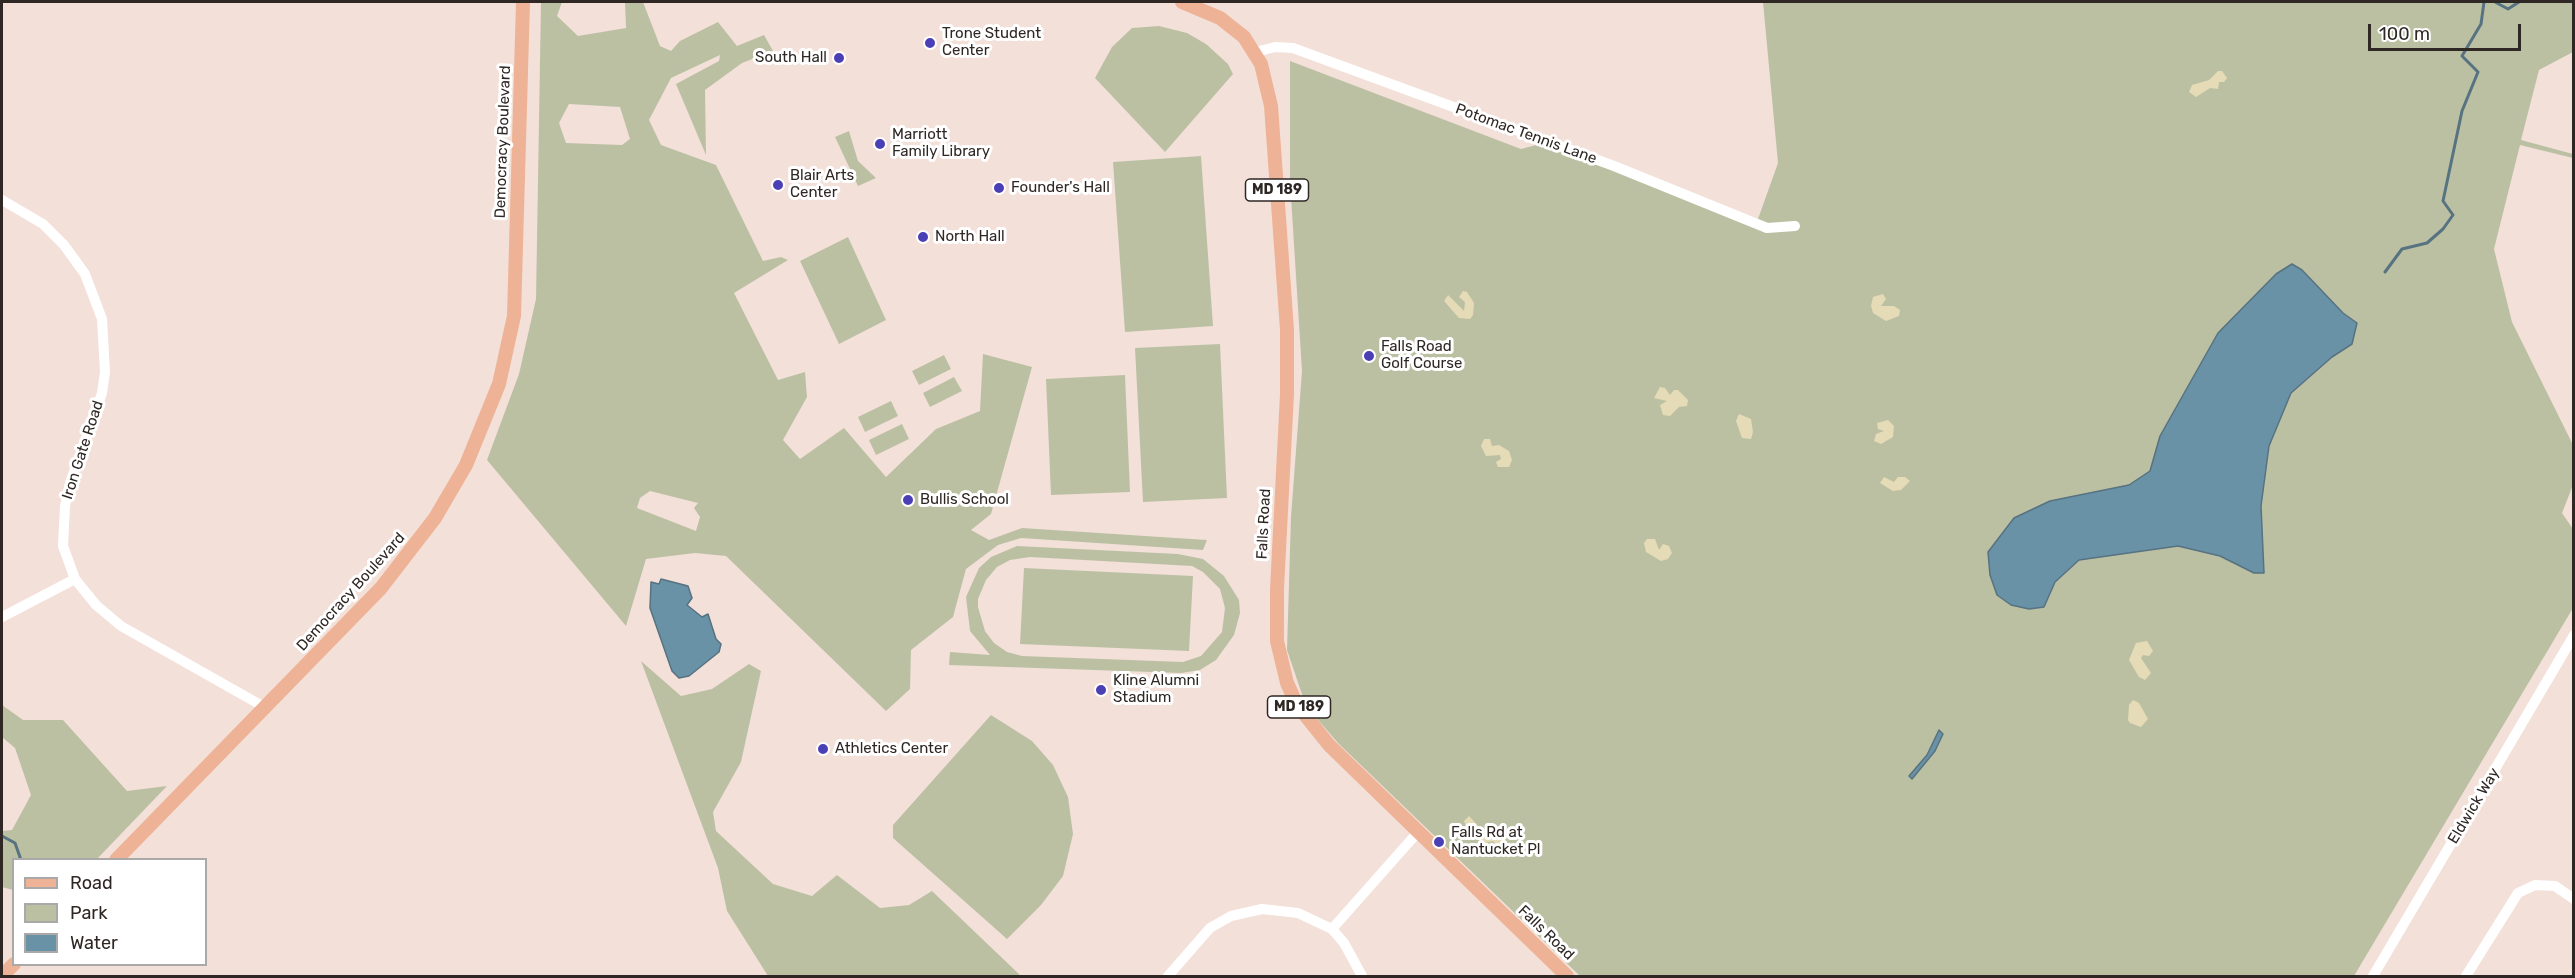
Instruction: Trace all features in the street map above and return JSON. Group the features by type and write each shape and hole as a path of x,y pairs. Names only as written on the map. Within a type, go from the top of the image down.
{"main road":[{"name":"Democracy Boulevard","path":"118,858 381,588 419,542 447,501 466,465 491,404 508,349 514,316 523,2"},
{"name":"Falls Road","path":"1182,2 1231,25 1256,52 1267,81 1271,106 1287,330 1287,394 1277,589 1281,663 1297,705 1311,726 1567,976"}],"street":[{"name":"Potomac Tennis Lane","path":"1256,52 1275,47 1293,48 1614,166 1767,228 1795,226"},
{"name":"Iron Gate Road","path":"2,200 43,224 64,244 85,274 102,319 105,372 102,393 70,483 65,506 63,546 75,579 96,605 121,626 266,708"},
{"path":"2,617 75,579"},
{"name":"Eldwick Way","path":"2373,976 2574,635"},
{"path":"1332,929 1418,832"},
{"path":"2466,976 2518,893 2535,885 2555,886 2574,899"},
{"path":"1168,976 1210,928 1242,912 1262,909 1285,910 1309,916 1332,929 1348,950 1362,976"}],"green space":[{"path":"541,2 562,2 557,16 578,36 626,28 625,2 643,2 660,46 671,51 680,41 718,22 737,46 764,35 773,51 742,63 705,90 706,155 676,84 719,61 720,55 671,78 649,120 661,145 716,165 763,261 781,257 788,260 734,293 778,380 805,372 807,397 783,440 800,459 844,428 886,477 936,429 980,411 983,354 1032,367 991,514 971,530 989,540 1022,528 1207,540 1203,550 1021,538 998,545 966,569 953,617 911,650 910,689 886,711 726,556 695,553 646,559 626,626 487,460 519,374 536,299","holes":["569,104 620,107 630,139 622,145 566,143 559,123","650,491 698,503 694,508 700,517 696,531 637,508 640,498"]},
{"name":"Falls Road Golf Course","path":"1763,2 2573,2 2573,52 2539,70 2521,140 2573,154 2573,158 2520,145 2494,249 2512,322 2573,445 2573,485 2562,513 2573,529 2573,608 2354,976 1580,976 1338,743 1306,706 1287,650 1291,517 1302,371 1290,181 1290,61 1521,149 1555,140 1758,219 1778,163"},
{"path":"1159,26 1187,33 1206,44 1228,64 1233,74 1165,152 1095,78 1112,47 1132,28"},
{"path":"849,131 858,161 876,178 858,186 835,137"},
{"path":"1201,156 1213,326 1125,332 1113,162"},
{"path":"848,237 886,320 839,344 800,261"},
{"path":"1220,344 1227,498 1143,502 1135,348"},
{"path":"944,355 951,369 919,385 912,371"},
{"path":"1125,375 1130,492 1051,495 1046,379"},
{"path":"954,377 962,391 930,407 923,393"},
{"path":"891,401 898,416 865,432 858,417"},
{"path":"902,424 909,439 876,455 869,440"},
{"path":"1017,546 1178,554 1203,559 1224,576 1239,600 1240,613 1234,635 1216,660 1200,670 1181,673 949,665 950,652 990,655 970,631 966,597 979,568 991,557","holes":["1030,557 1192,566 1203,572 1220,589 1225,608 1222,632 1201,656 1183,662 1022,656 1007,652 994,643 985,631 978,607 978,599 986,580 997,567 1010,560"]},
{"path":"1024,568 1193,576 1189,651 1020,644"},
{"path":"641,661 681,696 712,689 749,664 761,671 741,762 713,812 716,831 773,884 812,896 837,875 880,908 909,905 932,891 1021,976 768,976 727,911 718,868"},
{"path":"2,705 23,720 63,720 127,791 167,786 98,858 12,858 12,890 2,887 2,831 12,830 31,795 15,748 2,737"},
{"path":"991,715 1032,741 1053,765 1068,797 1073,834 1063,876 1041,905 1007,939 893,838 893,825"}],"sand":[{"path":"2218,71 2222,71 2227,78 2224,82 2219,82 2218,89 2210,88 2196,97 2189,92 2192,85 2209,80"},
{"path":"1463,291 1467,292 1474,303 1473,315 1470,319 1459,318 1444,301 1448,295 1464,311 1465,302 1459,297"},
{"path":"1883,294 1886,299 1881,306 1894,306 1900,310 1899,316 1886,321 1873,313 1871,306 1873,297"},
{"path":"1660,387 1665,388 1670,395 1674,390 1678,390 1688,400 1687,406 1679,407 1670,416 1663,415 1660,405 1667,401 1654,398"},
{"path":"1739,414 1751,419 1753,432 1751,439 1742,438 1736,421"},
{"path":"1888,420 1894,426 1893,437 1881,444 1874,441 1876,434 1884,431 1878,429 1877,423"},
{"path":"1484,439 1490,439 1492,446 1499,445 1509,451 1512,460 1509,467 1498,467 1496,462 1501,459 1500,455 1486,456 1481,446"},
{"path":"1884,477 1894,482 1898,477 1905,477 1910,481 1901,490 1893,491 1880,483"},
{"path":"1647,539 1655,539 1659,550 1663,544 1669,546 1672,553 1668,559 1661,561 1646,552 1644,543"},
{"path":"2147,641 2153,651 2149,656 2143,655 2141,658 2151,673 2145,680 2139,677 2129,660 2136,643"},
{"path":"2133,700 2139,703 2148,719 2141,727 2128,720 2129,705"},
{"path":"1469,816 1481,829 1505,839 1507,845 1500,849 1493,841 1482,844 1478,836 1468,831 1464,821"}],"water":[{"path":"2292,264 2302,270 2343,313 2357,323 2352,344 2332,357 2291,393 2269,446 2261,506 2264,573 2254,573 2220,556 2178,546 2079,560 2055,582 2044,607 2029,609 2011,605 1997,595 1990,575 1988,552 2014,518 2050,501 2129,485 2150,471 2160,436 2218,333 2276,274"},
{"path":"661,579 688,586 692,598 687,605 702,617 708,614 716,639 721,644 719,652 689,676 679,678 672,671 650,608 651,582 659,584"},
{"path":"1939,730 1943,734 1935,751 1912,779 1909,776 1927,755"}],"waterway":[{"path":"2385,272 2402,249 2427,243 2443,229 2453,215 2443,201 2462,111 2478,72 2462,56 2481,24 2484,2"},
{"path":"2495,2 2508,9 2519,2"},
{"path":"2,836 15,843 20,858"}],"place":[{"name":"Trone Student Center","path":"930,43"},
{"name":"South Hall","path":"839,58"},
{"name":"Marriott Family Library","path":"880,144"},
{"name":"Blair Arts Center","path":"778,185"},
{"name":"Founder's Hall","path":"999,188"},
{"name":"North Hall","path":"923,237"},
{"name":"Falls Road Golf Course","path":"1369,356"},
{"name":"Bullis School","path":"908,500"},
{"name":"Kline Alumni Stadium","path":"1101,690"},
{"name":"Athletics Center","path":"823,749"},
{"name":"Falls Rd at Nantucket Pl","path":"1439,842"}]}
